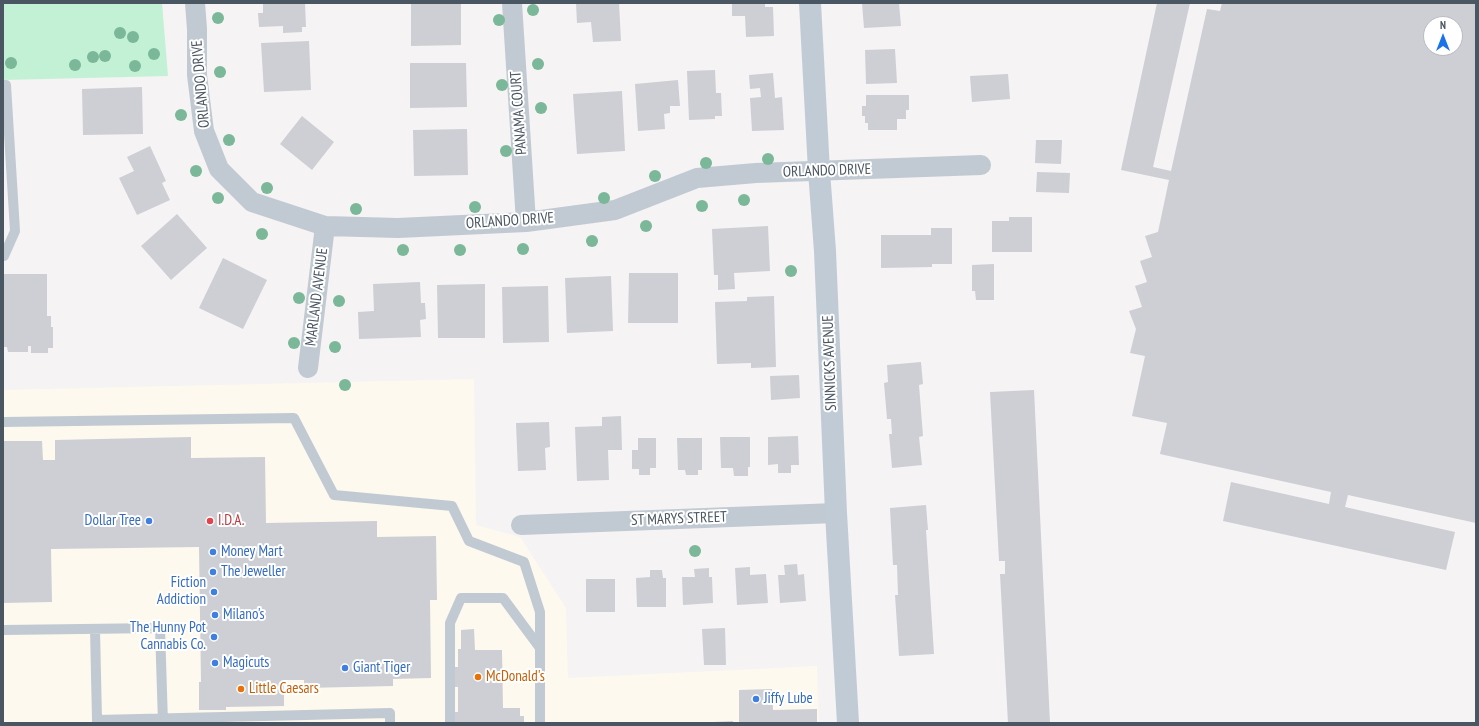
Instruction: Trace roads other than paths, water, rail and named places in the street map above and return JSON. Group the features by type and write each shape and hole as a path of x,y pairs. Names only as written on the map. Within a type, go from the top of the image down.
{"street":[{"name":"ORLANDO DRIVE","path":"195,3 197,29 197,75 204,132 219,169 252,202 325,226 398,228 526,222 615,210 697,178 756,173 818,172 981,165"},
{"name":"PANAMA COURT","path":"512,3 526,222"},
{"name":"SINNICKS AVENUE","path":"810,3 818,172 825,252 836,513 848,723"},
{"name":"MARLAND AVENUE","path":"308,368 325,226"},
{"name":"ST MARYS STREET","path":"521,525 836,513"}],"lane":[{"path":"3,85 6,85 15,232 3,256"},
{"path":"3,422 294,418 334,495 452,506 469,541 524,562 540,612 540,723"},
{"path":"450,723 450,623 461,598 504,598 540,648"},
{"path":"3,630 160,628 163,721"},
{"path":"95,629 97,721 163,721 390,714 390,723"}],"place":[{"name":"Dollar Tree","path":"149,521"},
{"name":"I.D.A.","path":"210,521"},
{"name":"Money Mart","path":"213,552"},
{"name":"The Jeweller","path":"213,572"},
{"name":"Fiction Addiction","path":"214,592"},
{"name":"Milano's","path":"215,615"},
{"name":"The Hunny Pot Cannabis Co.","path":"214,637"},
{"name":"Magicuts","path":"215,663"},
{"name":"Giant Tiger","path":"345,668"},
{"name":"McDonald's","path":"478,677"},
{"name":"Little Caesars","path":"241,689"},
{"name":"Jiffy Lube","path":"756,699"}]}
